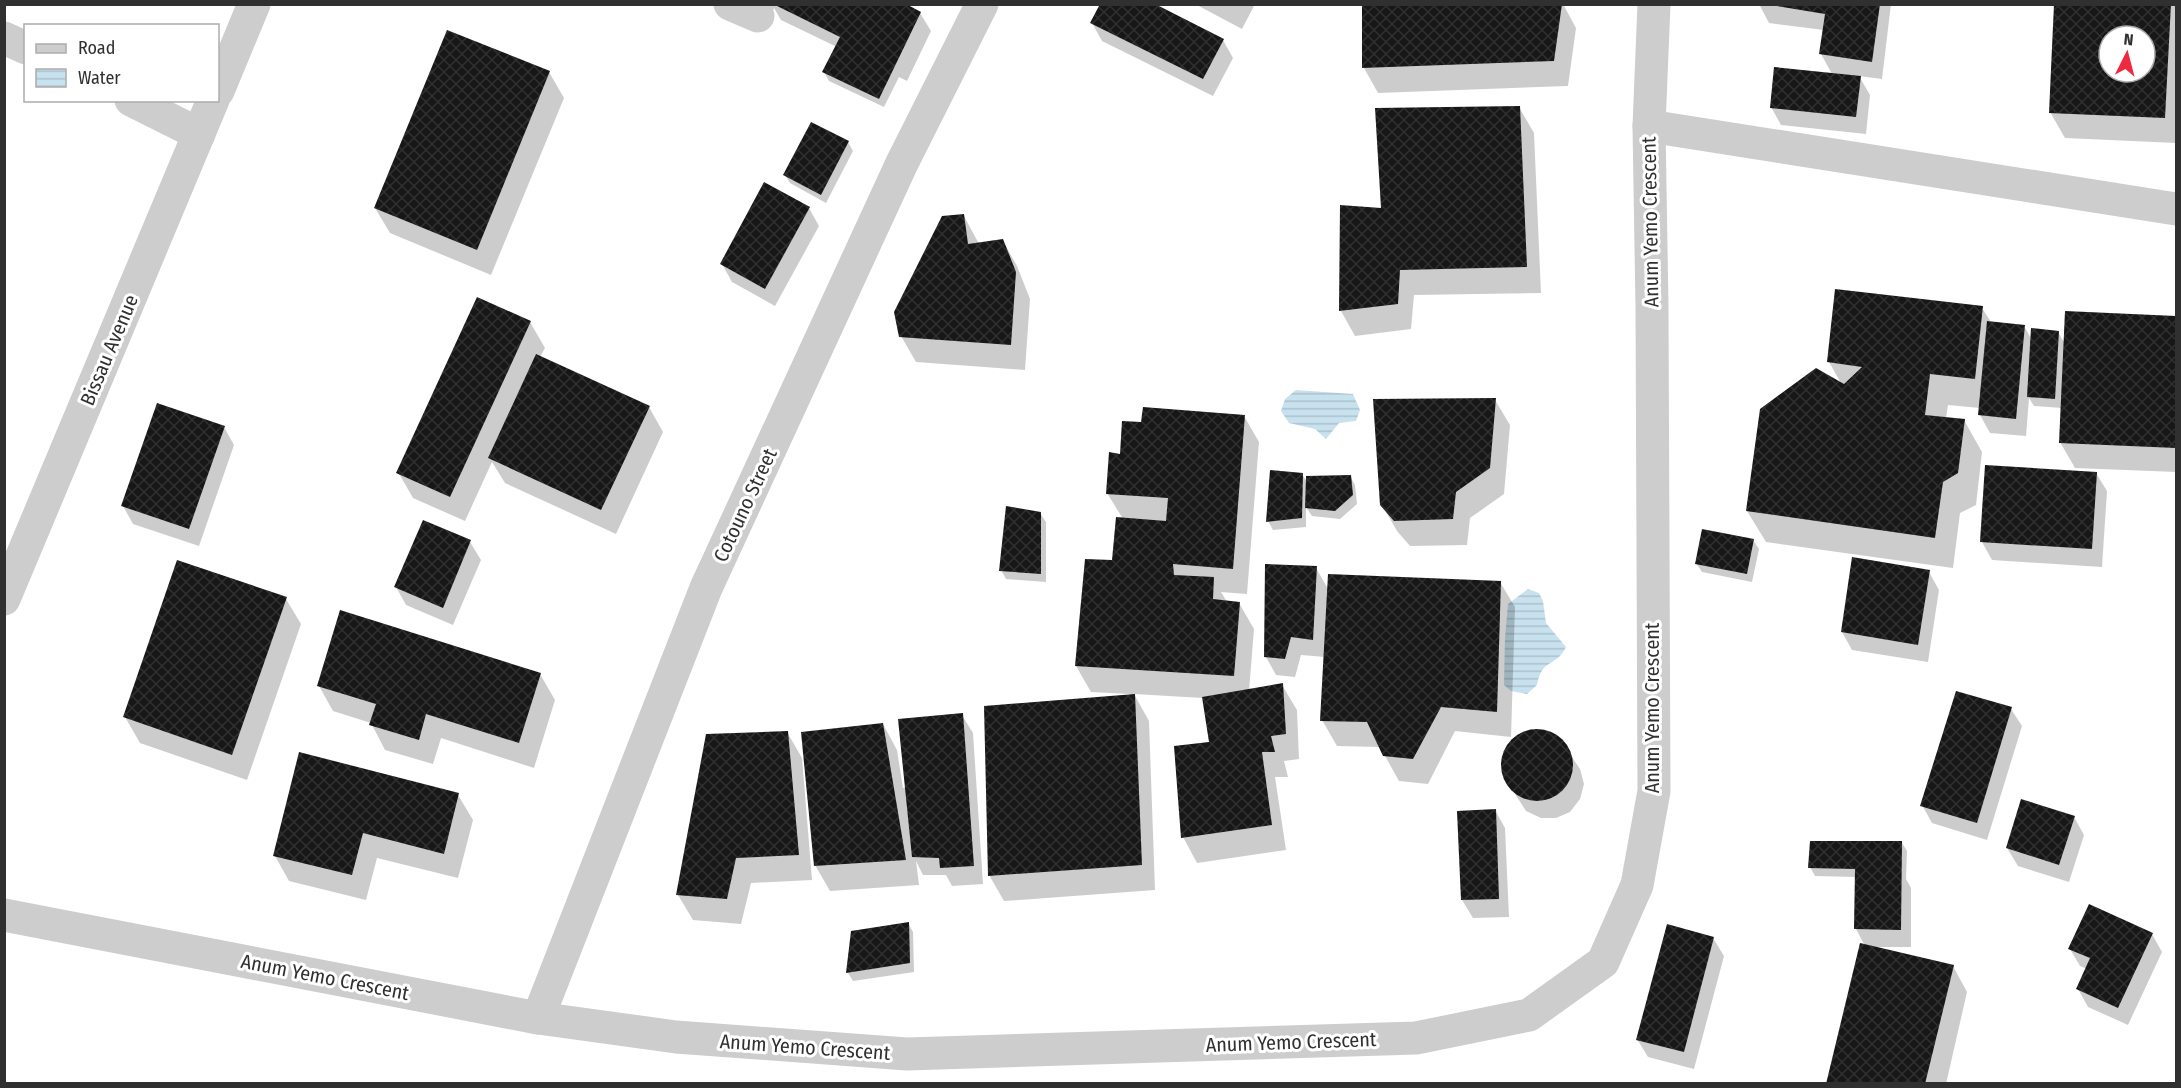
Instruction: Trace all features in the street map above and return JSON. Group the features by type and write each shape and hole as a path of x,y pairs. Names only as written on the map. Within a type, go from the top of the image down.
{"street":[{"path":"219,89 254,4"},
{"name":"Cotouno Street","path":"537,1018 706,588 902,163 982,4"},
{"name":"Anum Yemo Crescent","path":"4,915 537,1018 676,1037 907,1054 1416,1038 1529,1015 1603,962 1637,885 1654,791 1649,126 1654,4"},
{"path":"4,38 24,47"},
{"path":"135,102 199,134"},
{"name":"Bissau Avenue","path":"4,599 212,102"},
{"path":"1649,126 2176,209"}],"water":[{"path":"1296,390 1353,394 1360,410 1356,421 1339,423 1326,439 1315,429 1289,423 1281,411 1285,399"},
{"path":"1528,589 1539,593 1543,601 1546,623 1566,647 1558,658 1542,670 1537,685 1527,694 1511,691 1504,685 1508,604"}],"building":[{"path":"773,4 906,4 921,12 879,99 822,72 840,37"},
{"path":"1100,4 1155,4 1224,39 1203,79 1090,23"},
{"path":"1562,4 1554,61 1362,68 1362,5"},
{"path":"1765,4 1880,4 1872,62 1819,54 1825,14"},
{"path":"2054,4 2171,4 2165,118 2049,113"},
{"path":"447,30 550,71 477,250 374,208"},
{"path":"1774,67 1861,76 1856,117 1770,108"},
{"path":"1520,106 1527,267 1400,270 1398,304 1339,311 1340,205 1381,208 1375,108"},
{"path":"811,122 849,141 821,195 783,175"},
{"path":"764,182 810,207 765,289 720,264"},
{"path":"964,214 968,244 1003,239 1016,272 1011,345 899,337 894,312 942,216"},
{"path":"1835,289 1983,306 1975,379 1930,374 1925,415 1965,419 1958,473 1943,482 1935,538 1746,511 1760,409 1816,368 1844,384 1862,367 1827,362"},
{"path":"477,297 531,321 450,497 396,473"},
{"path":"2065,311 2176,316 2176,448 2059,443"},
{"path":"1987,321 2025,325 2016,419 1978,415"},
{"path":"2031,328 2059,331 2055,399 2027,397"},
{"path":"536,354 650,406 601,510 488,458"},
{"path":"1496,398 1490,468 1456,492 1453,519 1394,521 1380,505 1373,399"},
{"path":"157,403 225,426 189,529 121,506"},
{"path":"1143,407 1245,415 1233,569 1173,564 1174,575 1214,577 1213,599 1240,602 1234,676 1075,666 1085,559 1112,560 1116,517 1166,521 1168,498 1106,494 1109,452 1120,454 1122,421 1141,422"},
{"path":"1985,465 2097,472 2092,549 1980,542"},
{"path":"1270,470 1303,473 1302,518 1266,522"},
{"path":"1351,475 1353,495 1335,511 1305,508 1306,476"},
{"path":"1006,506 1041,512 1041,574 999,571"},
{"path":"423,520 471,540 443,608 394,587"},
{"path":"1702,529 1754,539 1747,574 1695,564"},
{"path":"1852,557 1930,570 1918,645 1841,632"},
{"path":"177,560 287,597 232,755 123,717"},
{"path":"1265,564 1317,566 1313,640 1291,637 1285,659 1264,657"},
{"path":"1328,574 1501,581 1497,712 1441,707 1413,759 1383,756 1367,722 1320,721"},
{"path":"340,610 541,673 519,743 426,714 419,740 369,725 376,704 317,686"},
{"path":"1283,683 1286,734 1271,736 1275,752 1262,752 1272,825 1181,838 1174,746 1209,742 1202,697"},
{"path":"1956,691 2012,707 1977,823 1920,806"},
{"path":"1135,694 1142,865 988,876 984,706"},
{"path":"963,713 974,866 940,868 939,858 912,857 898,719"},
{"path":"883,723 906,860 814,866 801,732"},
{"path":"1537,729 1557,735 1567,745 1573,765 1567,785 1557,795 1537,801 1517,795 1507,785 1501,765 1507,745 1517,735"},
{"path":"788,731 799,855 736,858 727,899 676,895 706,734"},
{"path":"299,752 459,793 444,854 363,833 352,875 273,856"},
{"path":"2021,799 2075,816 2059,865 2006,848"},
{"path":"1496,809 1499,899 1461,900 1457,811"},
{"path":"1810,841 1902,841 1901,930 1854,929 1855,869 1808,868"},
{"path":"2089,904 2153,933 2118,1008 2076,989 2090,958 2068,949"},
{"path":"909,922 910,963 846,973 851,931"},
{"path":"1667,924 1714,937 1684,1052 1636,1040"},
{"path":"1860,943 1954,965 1925,1084 1826,1084"}]}
